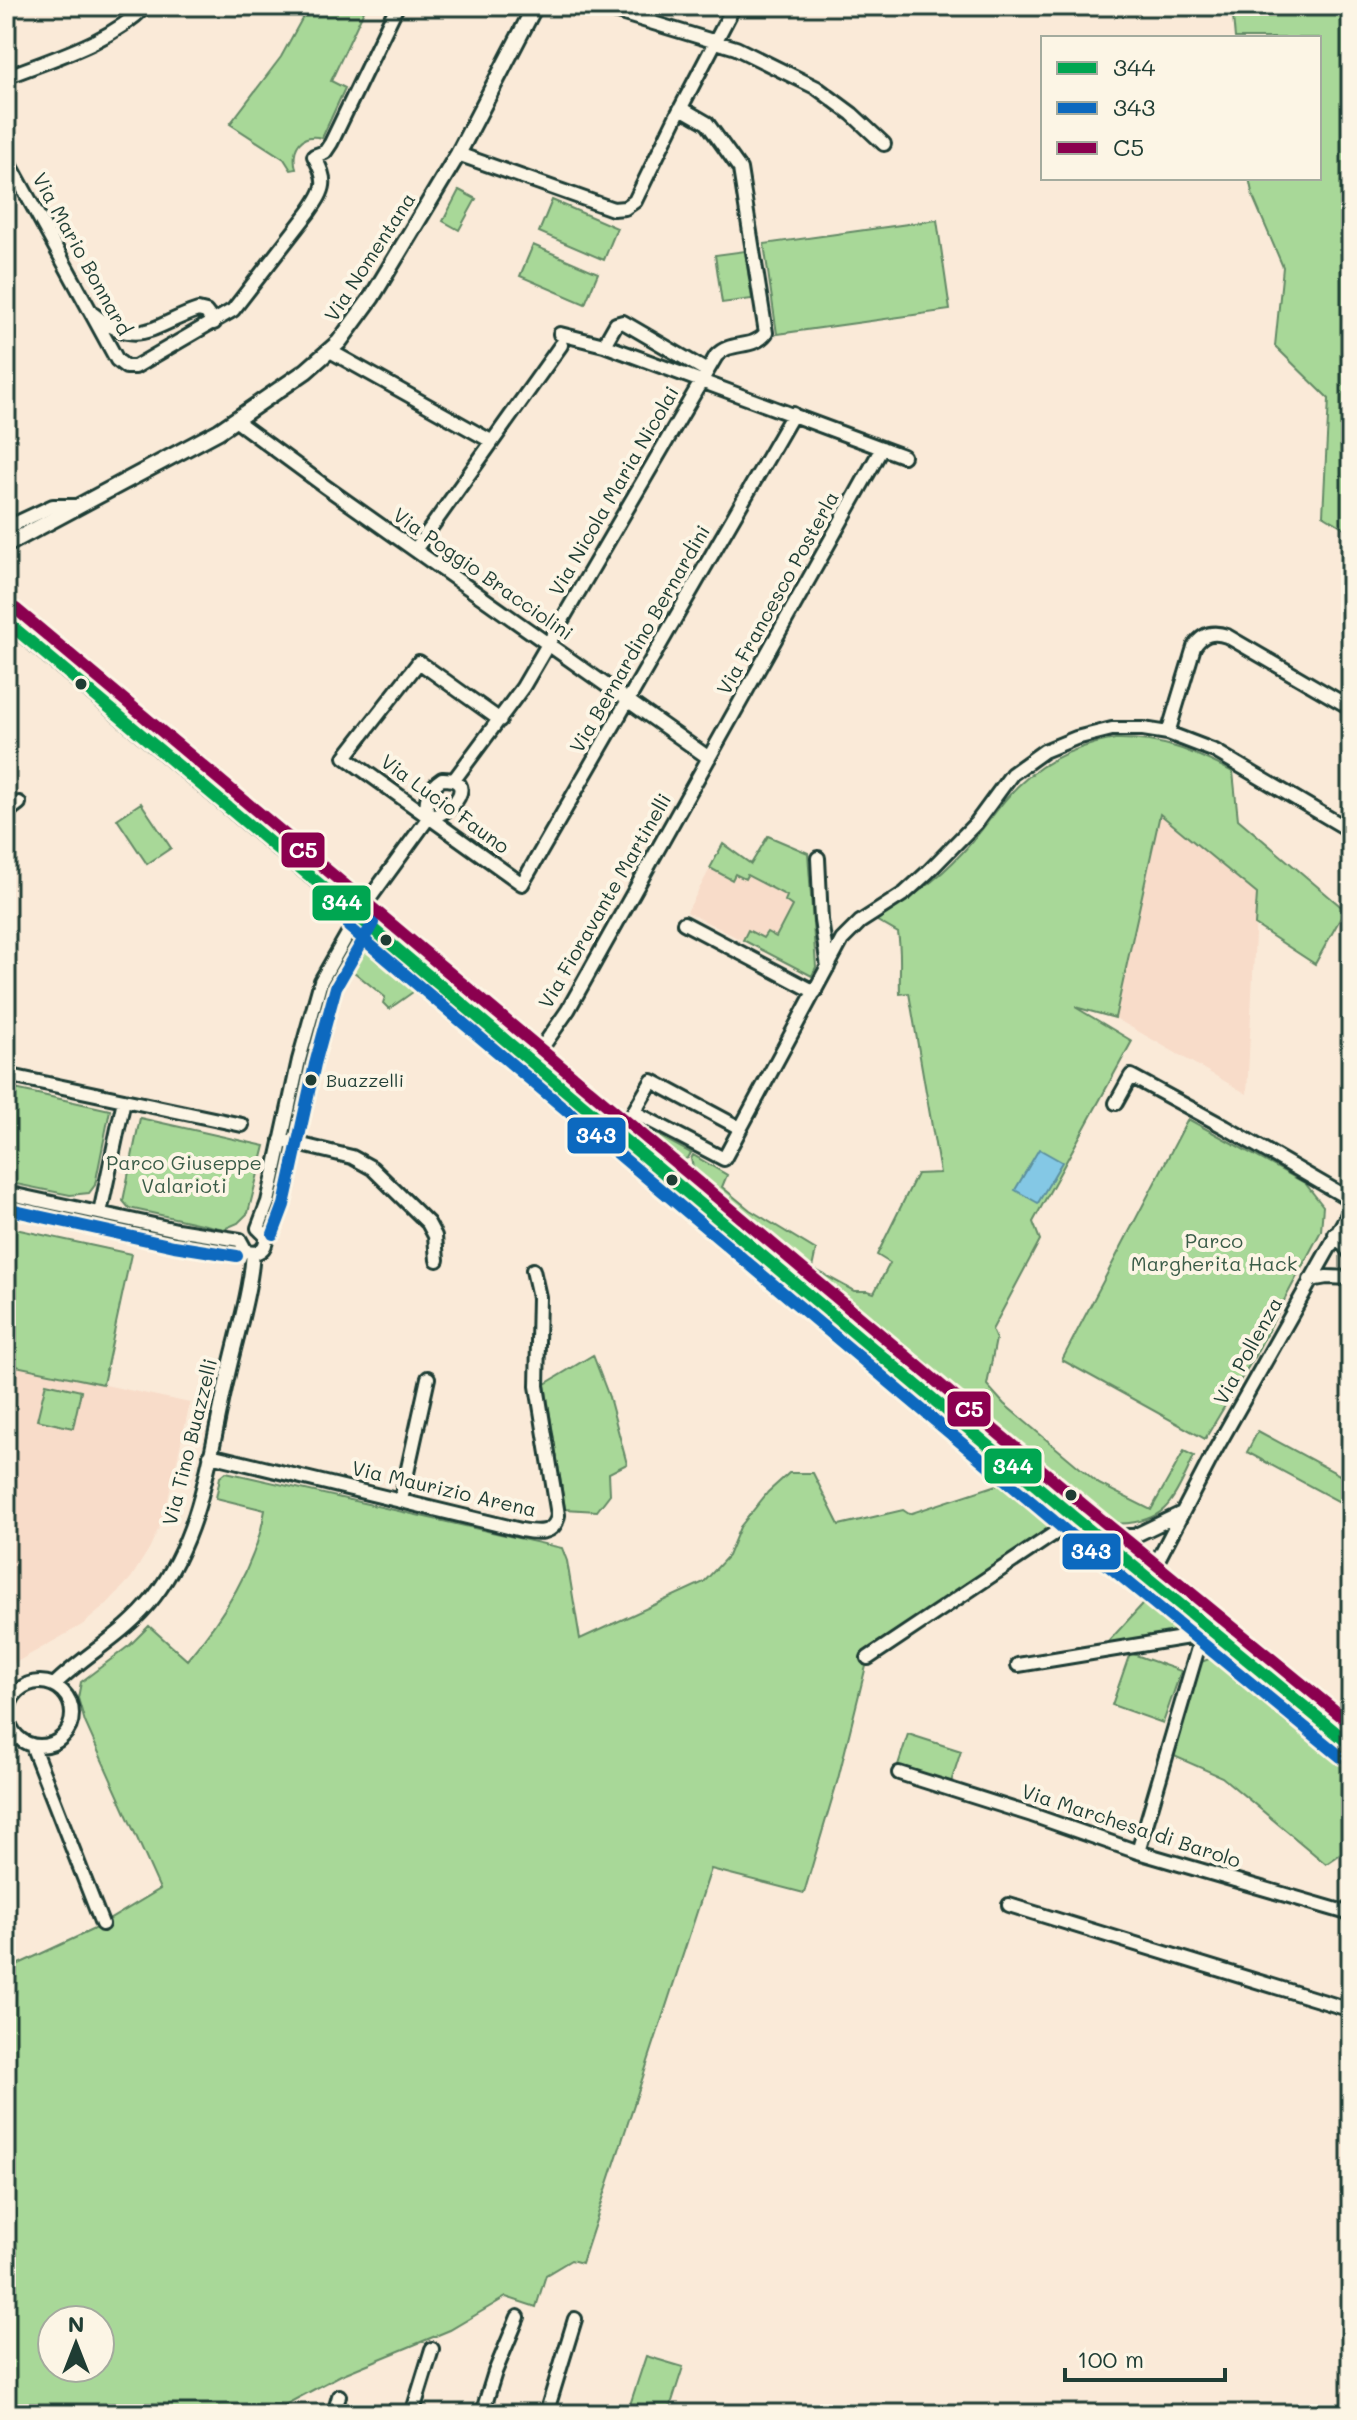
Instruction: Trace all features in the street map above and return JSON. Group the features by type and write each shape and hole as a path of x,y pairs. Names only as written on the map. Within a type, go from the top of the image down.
{"main road":[{"name":"Via Nomentana","path":"6,545 199,442 300,375 330,351 372,297 458,154 535,6"}],"street":[{"path":"6,77 107,35 146,6"},
{"path":"90,312 114,327 137,333 161,327 198,310 206,312 214,323 236,307 320,195 325,177 314,156 325,152 331,143 397,6"},
{"path":"607,6 617,12 736,48 817,88 852,114 884,144"},
{"path":"458,154 613,209 625,208 635,201 734,6"},
{"name":"Via Nicola Maria Nicolai","path":"454,780 500,720 549,645 721,350 754,343 766,333 740,169 715,131 681,108"},
{"name":"Via Mario Bonnard","path":"6,157 117,360 126,367 137,366 214,323"},
{"name":"Via Nicola Maria Nicolai","path":"604,345 616,324 623,322 704,376"},
{"name":"Via Nicola Maria Nicolai","path":"491,441 560,339 604,345 704,376 903,456"},
{"path":"330,351 491,441 415,550"},
{"name":"Via Bernardino Bernardini","path":"522,884 793,414"},
{"name":"Via Poggio Bracciolini","path":"235,420 709,758"},
{"name":"Via Francesco Posterla","path":"709,758 882,448"},
{"name":"Via Nomentana","path":"6,528 53,506 78,506"},
{"path":"6,621 1149,1577 1203,1630 1218,1636 1261,1669 1351,1745"},
{"path":"1168,733 1194,647 1211,633 1227,636 1351,708"},
{"name":"Via Lucio Fauno","path":"500,720 419,662 345,757 522,884"},
{"path":"634,1112 724,1159 842,940 860,922 905,893 938,863 976,823 1012,774 1044,751 1076,738 1112,729 1168,733 1215,751 1351,831"},
{"name":"Via Fioravante Martinelli","path":"532,1062 568,1010 709,758"},
{"path":"258,1228 268,1202 321,981 359,915 429,817 442,815 458,799 460,788 454,780 442,779 429,792 426,806 429,817"},
{"path":"6,813 19,803"},
{"path":"818,858 821,920 828,967"},
{"path":"684,923 815,992"},
{"path":"6,1075 242,1125"},
{"path":"1116,1103 1131,1076 1351,1200"},
{"path":"620,1135 652,1081 740,1128"},
{"path":"100,1213 124,1100"},
{"path":"281,1140 352,1157 367,1165 428,1223 435,1236 437,1260"},
{"path":"6,1193 186,1232 240,1240"},
{"name":"Via Pollenza","path":"1149,1577 1351,1209"},
{"path":"252,1227 263,1231 267,1242 261,1251 253,1253 246,1251 240,1240 245,1230 252,1227"},
{"path":"1335,1234 1351,1254"},
{"name":"Via Tino Buazzelli","path":"54,1685 125,1628 145,1608 173,1568 194,1520 253,1253"},
{"name":"Via Maurizio Arena","path":"210,1455 528,1531 543,1532 555,1525 558,1512 538,1393 539,1297 533,1270"},
{"path":"1310,1280 1351,1278"},
{"path":"401,1500 428,1378"},
{"path":"1097,1536 1134,1536 1182,1513"},
{"path":"868,1658 1076,1519"},
{"path":"1138,1852 1203,1630"},
{"path":"1018,1665 1203,1630"},
{"path":"1196,1657 1218,1636"},
{"path":"32,1745 53,1743 68,1729 72,1719 68,1699 54,1685 43,1682 23,1687 15,1694 8,1713 15,1733 32,1745 102,1924"},
{"name":"Via Marchesa di Barolo","path":"899,1773 1138,1852 1351,1914"},
{"path":"1009,1905 1351,2010"},
{"path":"482,2414 495,2372 518,2317"},
{"path":"546,2414 575,2319"},
{"path":"412,2414 432,2349"},
{"path":"334,2414 339,2396"}],"shaded area":[{"path":"1160,813 1257,895 1247,1094 1115,1018"},
{"path":"768,836 808,853 816,967 812,976 687,912 723,844 751,864"},
{"path":"6,1364 190,1403 164,1517 131,1578 82,1625 6,1668"}],"green space":[{"path":"299,6 366,6 331,81 345,88 322,138 308,138 299,144 295,155 296,169 291,170 284,159 230,124 281,57 303,17 295,13"},
{"path":"1232,6 1351,6 1351,532 1323,515 1329,399 1275,346 1283,267 1253,197 1249,180 1321,180 1321,36 1235,36"},
{"path":"459,190 476,199 459,230 443,221"},
{"path":"552,200 617,228 604,260 539,232"},
{"path":"937,220 950,310 777,334 764,244"},
{"path":"533,245 598,273 585,304 520,276"},
{"path":"745,251 752,299 722,303 715,255"},
{"path":"1115,739 1162,743 1233,772 1238,819 1345,910 1315,964 1255,925 1257,894 1160,814 1115,1018 1075,1007 1132,1041 1033,1222 1040,1240 992,1330 996,1339 987,1385 1004,1404 1099,1484 1151,1510 1184,1451 1194,1456 1177,1491 1164,1509 1145,1519 1123,1524 1094,1517 683,1174 693,1167 693,1155 727,1175 722,1187 750,1210 816,1250 812,1268 854,1291 874,1293 890,1263 877,1255 917,1174 940,1173 909,993 900,994 898,933 874,919 942,873 968,847 1016,788 1041,767 1083,747"},
{"path":"141,803 171,848 147,864 117,819"},
{"path":"768,836 808,853 816,967 812,976 743,940 748,930 763,938 767,932 776,937 792,906 785,901 787,896 747,875 745,879 735,874 732,880 710,868 723,844 751,864"},
{"path":"366,934 423,985 389,1009 383,1003 385,997 354,972 346,978 341,975"},
{"path":"6,1087 110,1110 95,1185 89,1193 70,1195 6,1182"},
{"name":"Parco Giuseppe Valarioti","path":"140,1118 265,1146 248,1213 238,1223 224,1229 129,1208 123,1201"},
{"name":"Parco Margherita Hack","path":"1188,1119 1305,1183 1323,1206 1321,1231 1253,1359 1205,1439 1062,1360"},
{"path":"654,1133 691,1153 682,1160 681,1172 647,1143 647,1136"},
{"path":"6,1227 131,1254 103,1384 6,1364"},
{"path":"593,1355 609,1397 627,1464 609,1473 610,1494 597,1511 565,1509 545,1384"},
{"path":"46,1383 81,1391 73,1428 37,1420"},
{"path":"1258,1431 1351,1481 1351,1493 1345,1505 1247,1452"},
{"path":"226,1472 562,1548 580,1639 704,1582 728,1556 740,1527 768,1492 789,1473 813,1473 839,1525 903,1510 909,1514 1012,1480 1059,1515 1060,1524 866,1650 868,1658 838,1779 804,1893 711,1869 582,2263 571,2260 546,2275 536,2307 506,2297 450,2330 341,2375 268,2414 6,2414 6,1970 92,1930 160,1889 85,1722 78,1698 81,1682 130,1645 149,1626 187,1660 225,1609 246,1571 261,1531 265,1510 216,1498 220,1477"},
{"path":"1153,1593 1192,1627 1190,1632 1106,1644"},
{"path":"1130,1653 1181,1671 1163,1723 1112,1705"},
{"path":"1220,1655 1351,1766 1351,1847 1326,1864 1222,1777 1174,1756 1201,1662"},
{"path":"908,1734 961,1751 951,1782 898,1765"},
{"path":"646,2356 683,2367 668,2414 627,2414"}],"water":[{"path":"1039,1149 1062,1162 1038,1203 1015,1190"}],"transit line":[{"name":"C5","path":"16,609 1086,1507 1351,1724"},
{"name":"344","path":"6,621 1076,1519 1351,1745"},
{"name":"343","path":"273,1234 284,1205 315,1064 336,987 373,923"},
{"name":"343","path":"349,927 1066,1531 1341,1757"},
{"name":"343","path":"6,1209 174,1246 237,1256"}],"place":[{"name":"Buazzelli","path":"311,1080"}]}
